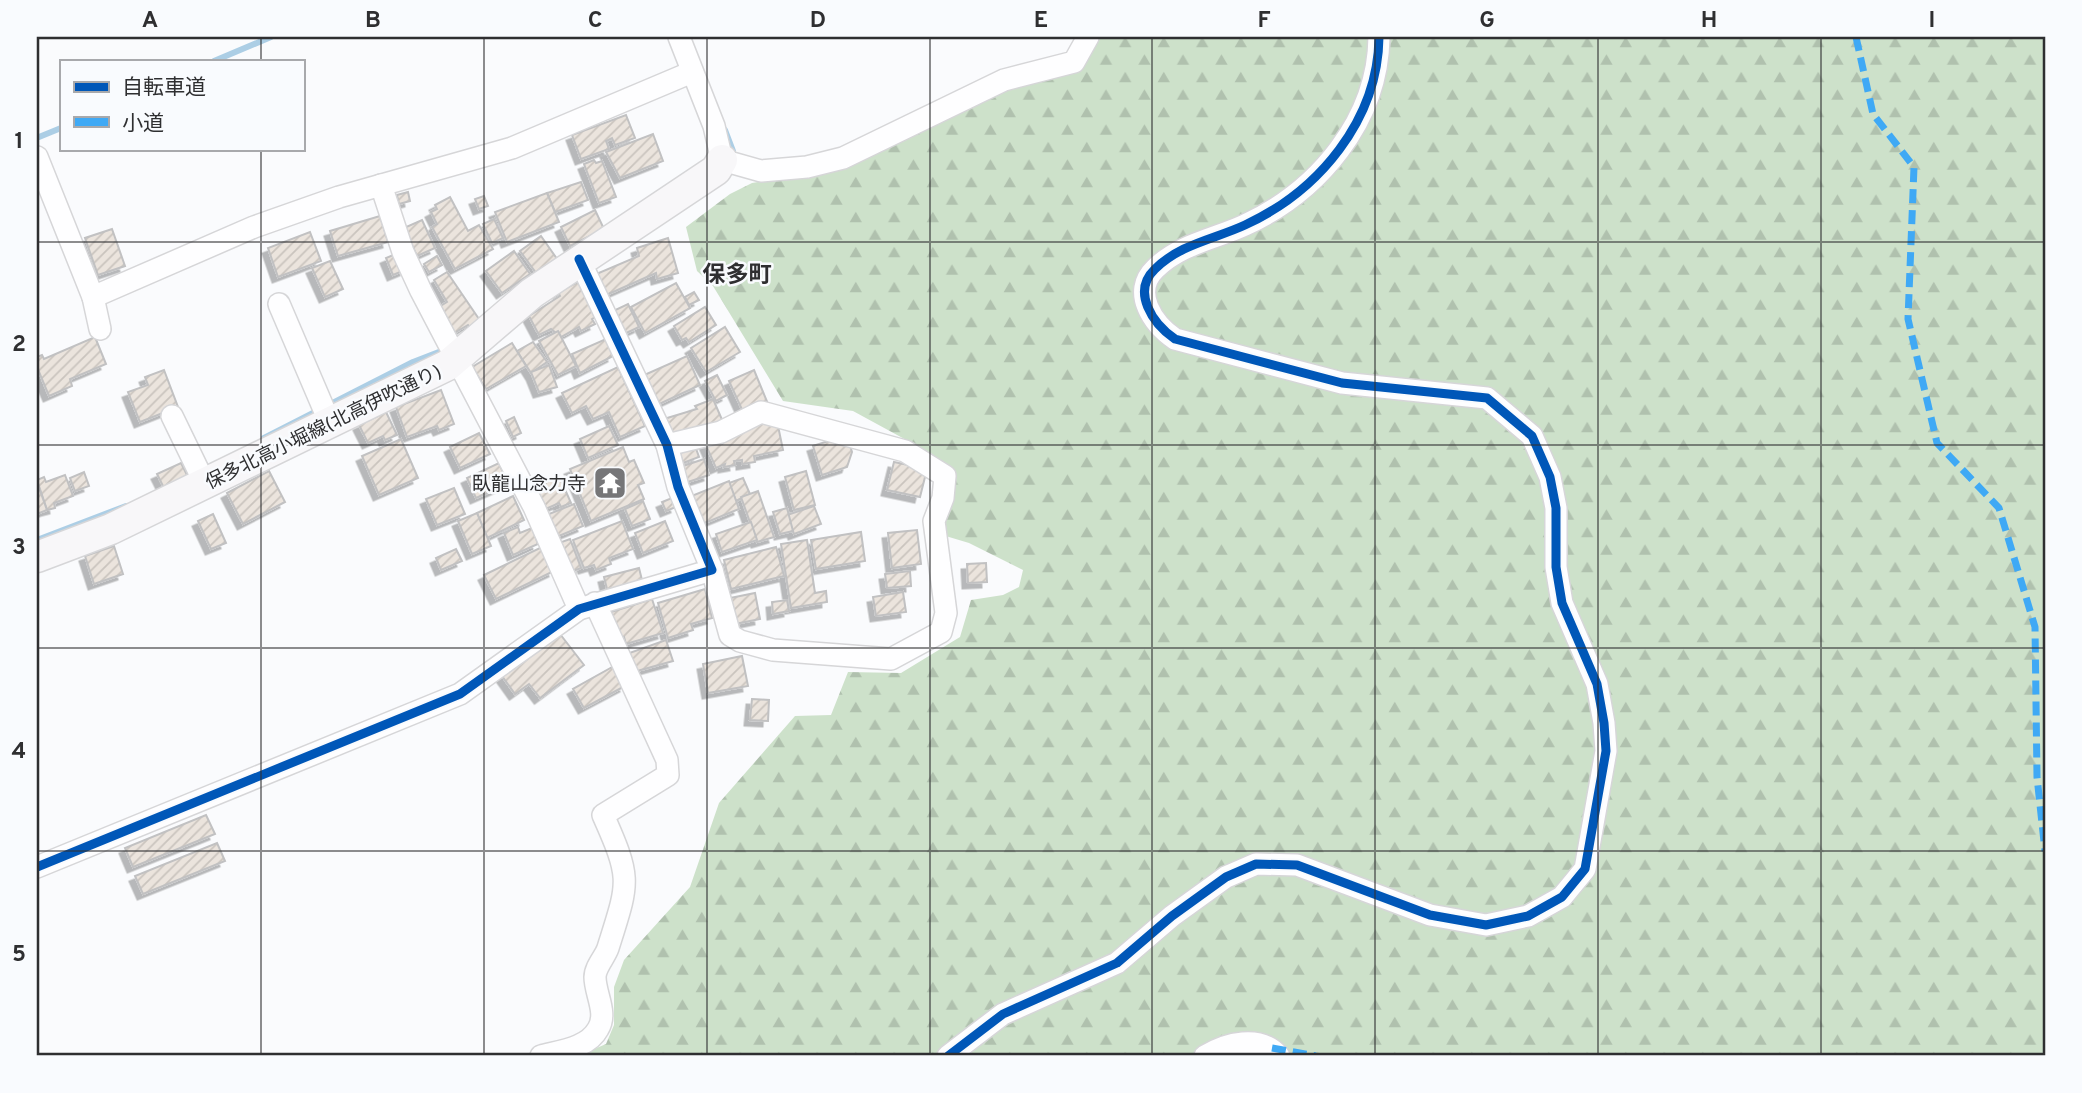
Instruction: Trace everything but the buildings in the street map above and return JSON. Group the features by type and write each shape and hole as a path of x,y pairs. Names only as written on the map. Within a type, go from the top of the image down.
{"street":[{"path":"679,37 728,162 761,171 807,167 844,158 1004,80 1074,62 1088,37"},
{"path":"948,1056 1003,1014 1116,963 1172,916 1226,877 1256,864 1297,865 1430,915 1486,925 1528,916 1562,897 1585,869 1606,751 1604,723 1597,684 1562,603 1556,567 1556,508 1550,477 1532,436 1488,398 1342,383 1175,339 1158,328 1147,311 1145,286 1153,270 1180,250 1244,225 1284,204 1326,167 1366,110 1379,67 1379,37"},
{"path":"93,297 254,228 381,185 512,148 692,72"},
{"path":"37,157 93,297 100,329"},
{"name":"保多北高小堀線(北高伊吹通り)","path":"37,557 111,529 205,484 325,412 448,365 532,293 583,269 728,162"},
{"path":"381,185 403,251 455,359 667,761 668,775 603,814 620,853 626,880 625,897 606,953 595,974 602,1021 592,1037 582,1044 541,1056"},
{"path":"583,269 667,445 678,487 712,570 730,635 740,641 773,650 891,659 941,632 946,613 933,521 943,498 944,476 905,451 761,412 720,432 667,445"},
{"path":"279,304 325,412"},
{"path":"172,416 205,484"},
{"path":"37,867 460,694 587,606 712,570"},
{"path":"1205,1056 1224,1045 1252,1043 1272,1048 1279,1056"}],"green space":[{"path":"1094,37 2045,37 2045,1056 578,1056 606,1044 614,1025 614,987 624,960 690,887 719,803 795,716 831,715 848,672 901,673 960,637 971,600 1003,595 1019,587 1023,570 969,543 939,534 954,475 932,454 853,411 783,401 713,286 697,271 686,227 730,194 752,183 845,168 1007,87 1077,70"}],"waterway":[{"path":"216,60 271,37"},
{"path":"39,137 60,128"},
{"path":"725,130 733,151 731,156"},
{"path":"264,438 413,362 444,350"},
{"path":"37,540 126,506"}],"marked path":[{"path":"1856,37 1873,114 1914,167 1908,319 1937,443 1999,508 2035,627 2037,777 2045,851"},
{"path":"1272,1048 1316,1056"}],"cycle path":[{"path":"948,1056 1003,1014 1117,963 1172,916 1226,877 1256,864 1297,865 1430,915 1486,925 1528,916 1562,897 1585,869 1606,751 1604,723 1597,684 1562,603 1556,567 1556,508 1550,477 1532,436 1487,398 1342,383 1175,339 1159,325 1145,297 1148,278 1165,261 1187,248 1272,211 1320,172 1356,124 1368,97 1376,68 1379,37"},
{"path":"37,867 460,694 579,609 712,570 678,487 667,445 579,259"}],"place":[{"name":"臥龍山念力寺","path":"610,483"}],"district":[{"name":"保多町","path":"737,274"}]}
